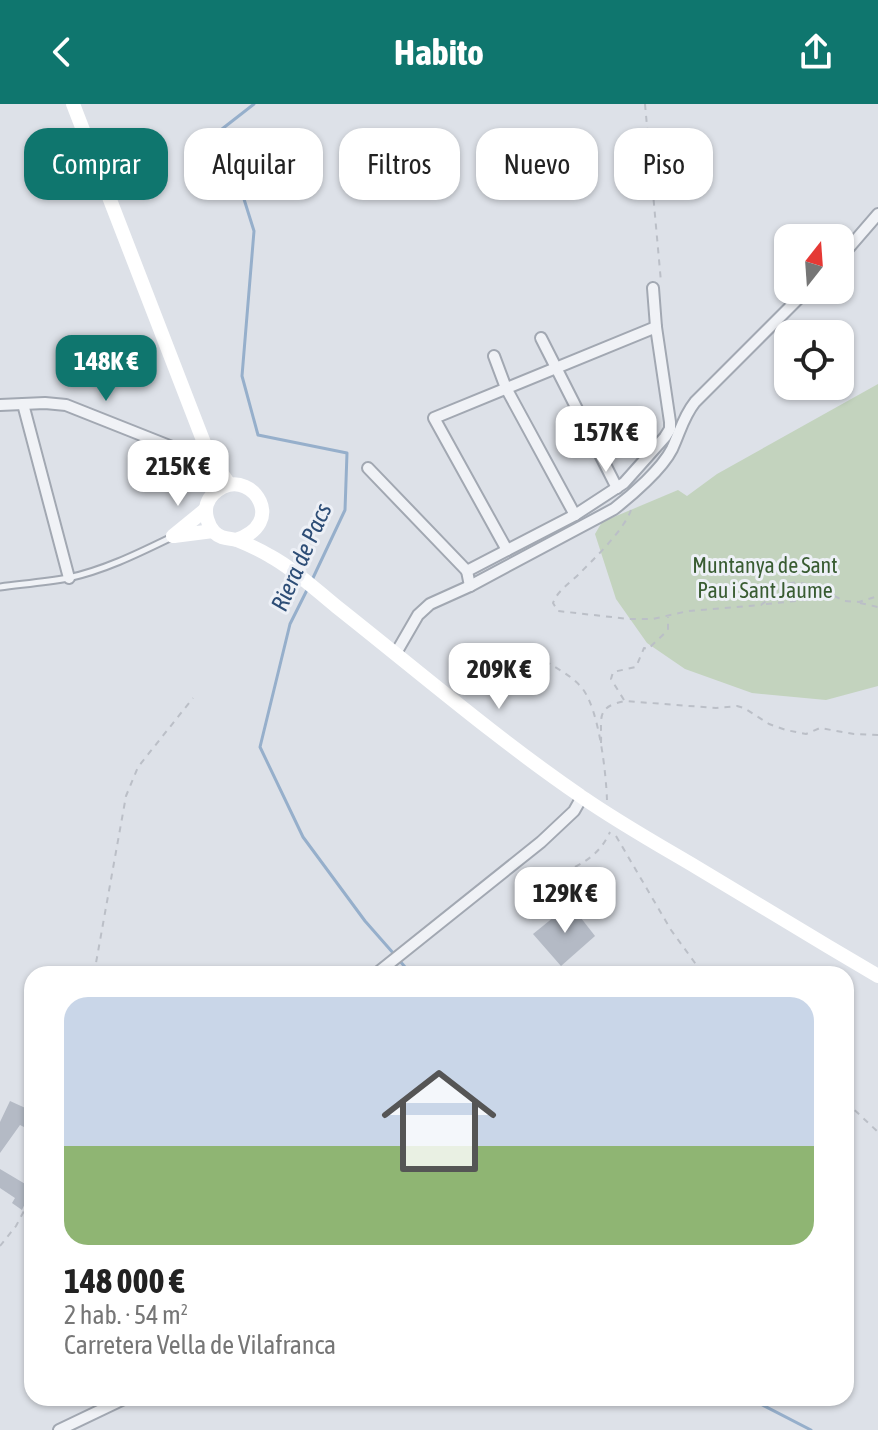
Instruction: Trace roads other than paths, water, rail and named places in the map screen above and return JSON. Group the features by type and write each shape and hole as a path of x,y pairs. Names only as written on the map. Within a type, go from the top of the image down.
{"main road":[{"path":"73,104 209,455 229,484"},
{"path":"173,536 206,509 213,494 209,455"},
{"path":"213,494 229,484 245,486 262,505 261,521 256,530 236,540"},
{"path":"206,509 213,531 272,557 610,821 878,976"},
{"path":"256,530 272,557"},
{"path":"173,536 213,531"}],"street":[{"path":"854,242 878,214"},
{"path":"467,571 575,515 617,488 665,437 670,429 656,327 657,285"},
{"path":"396,653 418,615 430,604 470,586 631,497 668,455 685,414 695,402 793,304"},
{"path":"507,550 434,418 656,327"},
{"path":"541,338 617,488"},
{"path":"494,356 506,388 575,515"},
{"path":"23,404 69,578"},
{"path":"0,405 66,405 192,455 209,455"},
{"path":"368,468 467,571 470,586"},
{"path":"385,966 541,842 574,811 582,797"},
{"path":"59,1430 109,1406"}],"lane":[{"path":"0,587 69,578 122,561 173,536"}],"waterway":[{"name":"Riera de Pacs","path":"254,104 222,129 254,231 242,376 258,435 347,453 345,510 312,580"},
{"name":"Riera de Pacs","path":"307,590 290,624 260,747 303,837 365,921 394,954"},
{"name":"Riera de Pacs","path":"399,960 404,966"},
{"name":"Riera de Pacs","path":"764,1406 811,1430"}],"park label":[{"name":"Muntanya de Sant Pau i Sant Jaume","path":"765,578"}]}
